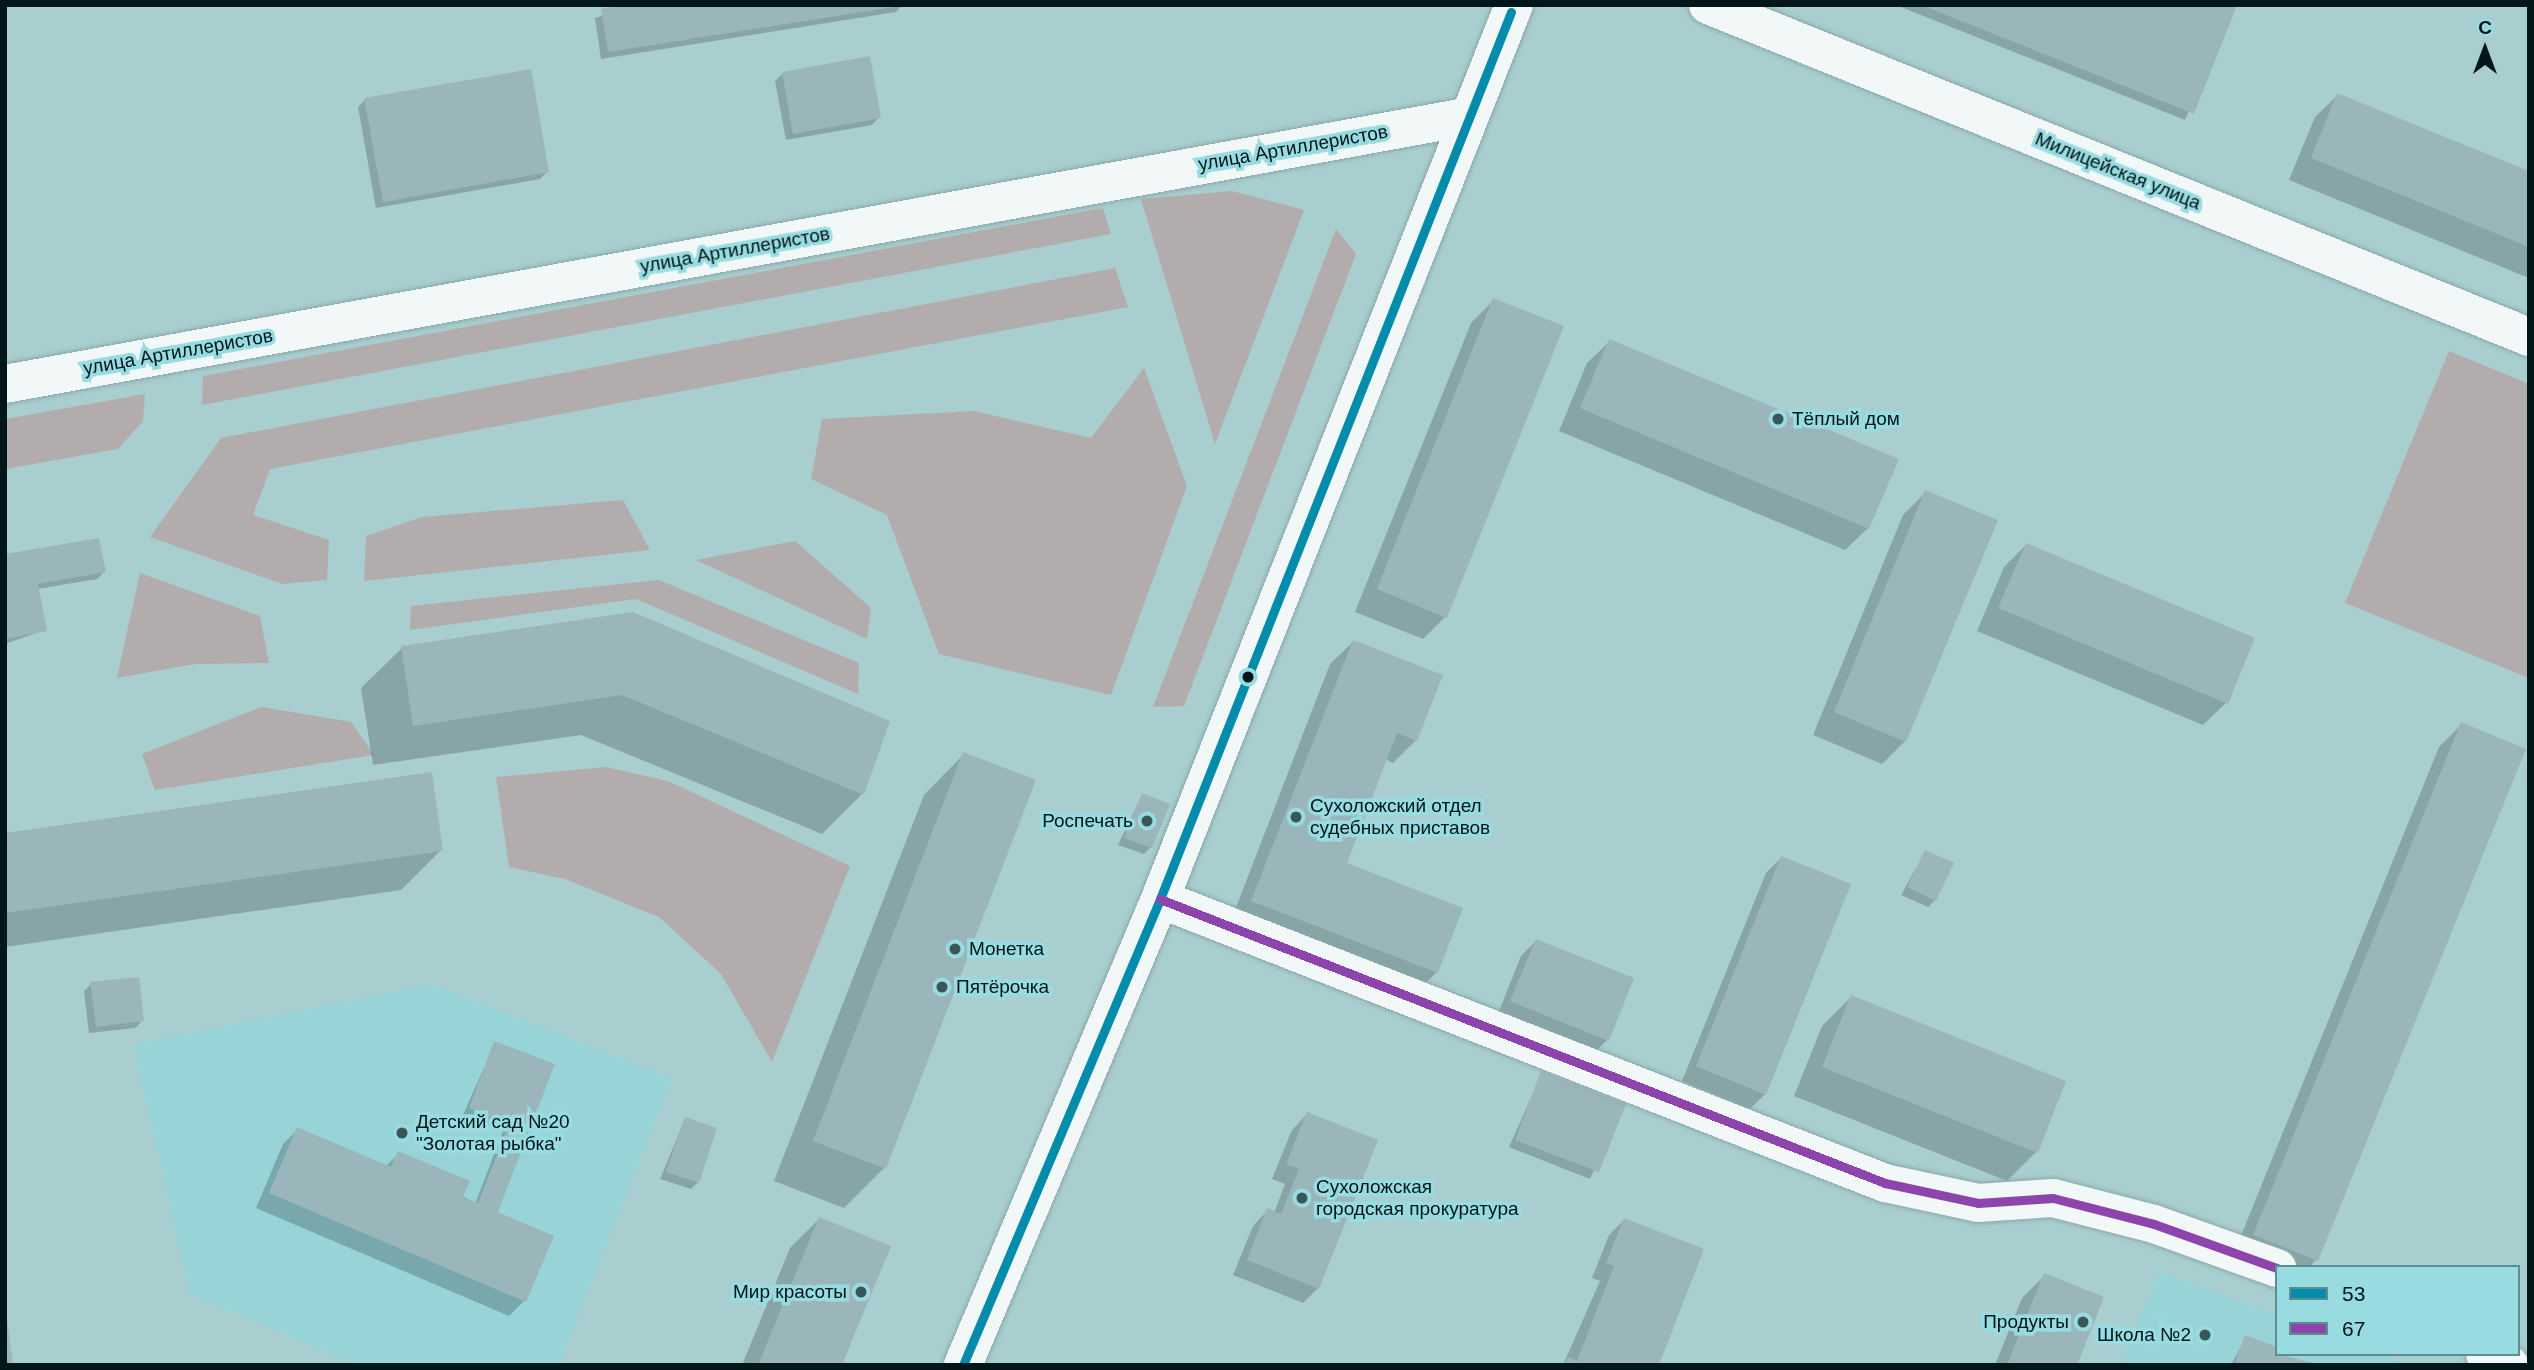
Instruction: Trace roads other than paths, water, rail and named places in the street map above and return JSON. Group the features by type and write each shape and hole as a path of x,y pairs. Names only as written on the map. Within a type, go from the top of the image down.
{"street":[{"path":"963,1365 1160,900 1466,117 1514,5"},
{"name":"Милицейская улица","path":"1708,5 2529,337"},
{"name":"улица Артиллеристов","path":"5,384 1466,117"},
{"path":"1160,900 1885,1183 1978,1203 2053,1198 2154,1224 2275,1267"},
{"path":"2490,1356 2510,1365"}],"place":[{"name":"Тёплый дом","path":"1778,419"},
{"name":"Сухоложский отдел судебных приставов","path":"1296,817"},
{"name":"Роспечать","path":"1147,821"},
{"name":"Монетка","path":"955,949"},
{"name":"Пятёрочка","path":"942,987"},
{"name":"Детский сад №20 \"Золотая рыбка\"","path":"402,1133"},
{"name":"Сухоложская городская прокуратура","path":"1302,1198"},
{"name":"Мир красоты","path":"861,1292"},
{"name":"Продукты","path":"2083,1322"},
{"name":"Школа №2","path":"2205,1335"}]}
